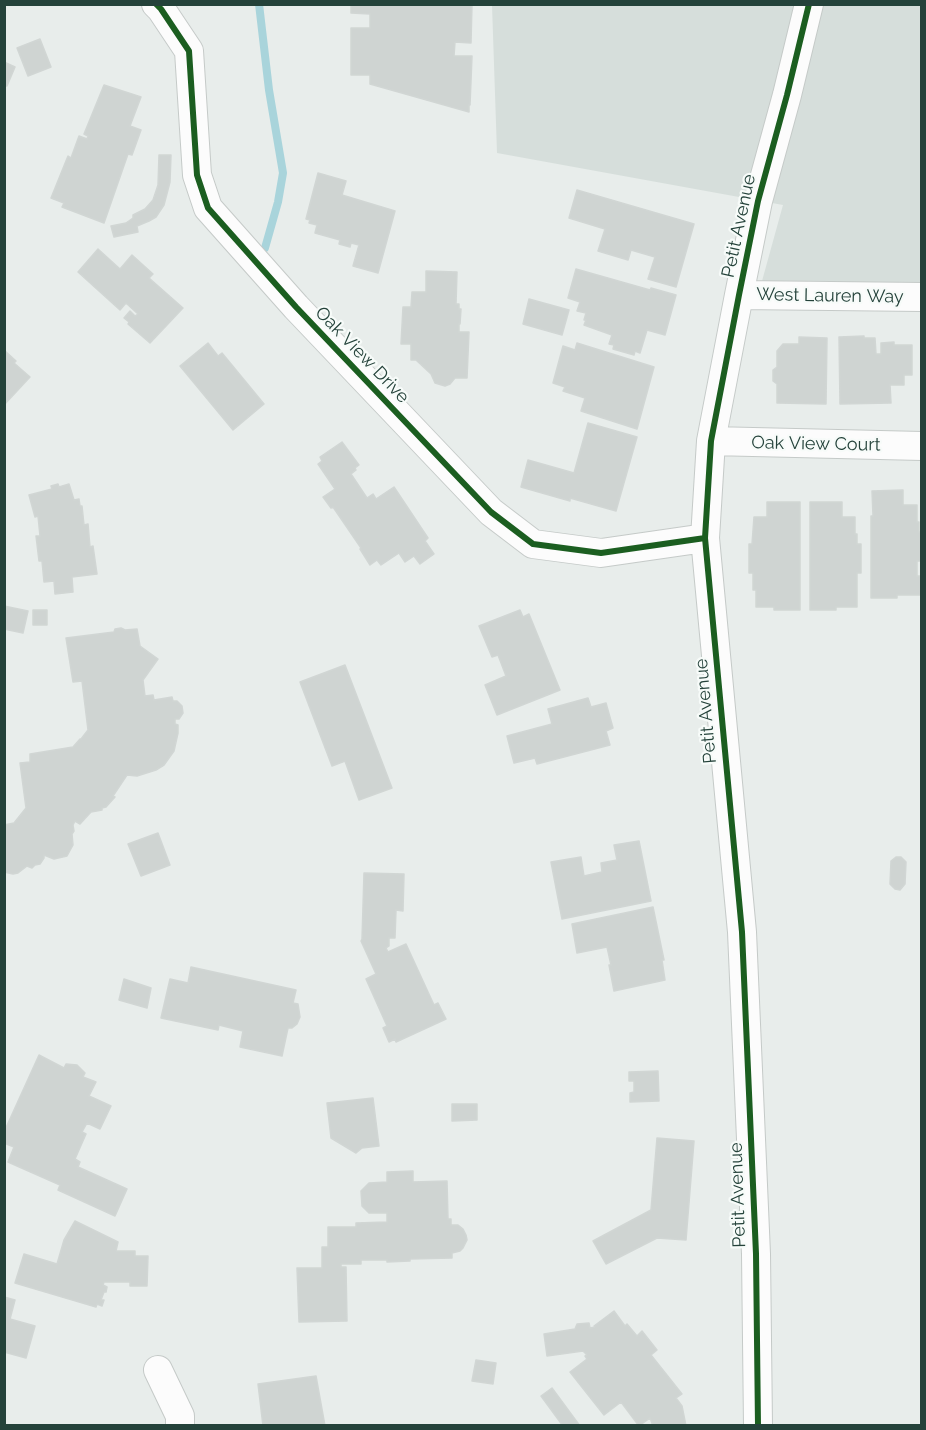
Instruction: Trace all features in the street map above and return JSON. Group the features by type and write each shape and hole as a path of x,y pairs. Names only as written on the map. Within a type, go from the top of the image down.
{"street":[{"name":"Oak View Drive","path":"156,4 189,51 197,175 208,208 296,307 491,512 533,544 601,553 705,538"},
{"name":"Petit Avenue","path":"758,1425 756,1254 742,932 705,538 711,441 758,201 809,4"},
{"name":"West Lauren Way","path":"740,295 921,297"},
{"name":"Oak View Court","path":"711,441 921,446"},
{"path":"158,1370 180,1416 180,1425"}],"shaded area":[{"path":"492,5 921,5 921,283 762,281 783,205 497,153"}],"building":[{"path":"351,4 472,4 471,43 455,42 454,56 472,56 469,112 370,84 370,75 351,75 351,28 370,28 370,14 351,13"},
{"path":"40,39 51,67 28,76 17,48"},
{"path":"4,62 15,67 7,86 4,86"},
{"path":"104,85 141,97 130,126 141,130 132,155 128,154 104,223 62,207 64,203 51,198 79,136 87,139 88,136 84,134"},
{"path":"159,155 171,155 170,182 164,205 156,217 137,226 138,232 114,237 111,226 126,223 153,200 158,185"},
{"path":"318,173 346,181 342,195 395,211 378,273 353,266 359,245 351,243 350,247 339,244 340,240 315,233 317,225 309,223 310,220 306,219"},
{"path":"577,190 694,224 676,287 648,279 655,257 631,250 628,260 598,251 605,229 569,218"},
{"path":"98,249 120,269 132,255 153,274 149,278 183,308 150,343 124,318 130,311 135,316 138,314 126,303 120,310 78,272"},
{"path":"576,269 676,295 665,335 647,330 640,353 635,351 634,355 613,349 614,345 609,344 612,335 584,325 586,313 577,311 580,302 568,298"},
{"path":"426,271 457,272 456,304 459,304 459,309 461,309 459,332 469,332 467,378 455,378 445,386 435,383 431,374 416,360 411,360 411,344 401,344 403,307 411,307 412,292 426,292"},
{"path":"529,299 569,310 562,335 523,324"},
{"path":"864,336 864,338 875,338 876,354 881,354 881,343 894,342 894,345 912,345 912,375 904,375 904,385 890,385 891,403 840,404 839,337"},
{"path":"799,337 827,338 826,404 777,403 777,384 773,381 773,370 777,367 777,351 783,344 799,344"},
{"path":"208,343 218,356 222,353 264,404 233,430 180,366"},
{"path":"577,343 654,367 637,429 581,411 585,398 563,391 565,387 553,383 563,346 575,350"},
{"path":"4,350 16,361 14,363 30,377 4,405"},
{"path":"588,423 637,437 616,511 521,487 528,460 574,473"},
{"path":"342,442 359,465 351,474 367,498 373,494 376,499 394,487 428,538 425,541 434,554 420,564 414,556 405,562 399,553 381,565 377,560 370,565 333,507 331,508 323,497 335,489 318,464 322,461 320,457"},
{"path":"58,484 59,487 69,484 74,500 79,499 84,525 88,524 90,547 93,546 97,574 72,577 73,592 55,594 54,581 44,582 36,536 40,536 38,516 35,517 29,495 52,489 51,486"},
{"path":"903,490 903,505 917,505 917,522 919,522 919,532 922,532 922,561 917,561 917,576 921,576 921,595 871,598 872,491"},
{"path":"767,502 800,502 800,610 756,607 753,573 749,573 749,544 752,544 754,517 767,517"},
{"path":"810,502 842,502 842,517 855,517 857,544 861,544 861,573 857,573 857,607 810,610"},
{"path":"4,606 28,611 23,633 4,629"},
{"path":"33,610 47,610 47,625 33,625"},
{"path":"520,610 523,617 529,614 560,690 497,715 485,685 506,676 498,655 492,657 479,626"},
{"path":"115,629 137,629 140,646 158,659 143,680 145,696 153,695 154,700 172,697 173,701 177,701 182,706 183,713 179,719 175,719 178,733 174,751 164,765 156,770 137,776 127,775 113,796 115,797 106,807 91,812 80,824 75,821 72,834 73,845 67,856 54,859 44,855 40,864 32,868 27,866 13,874 4,872 4,825 14,823 26,808 20,763 30,762 30,754 73,747 88,730 82,681 73,682 66,638 114,632"},
{"path":"345,665 392,788 359,800 345,761 332,766 300,682"},
{"path":"588,698 591,707 606,703 613,728 606,731 610,745 537,764 535,758 514,763 507,736 552,724 548,709"},
{"path":"158,833 170,865 141,876 128,844"},
{"path":"639,841 651,901 562,919 551,862 581,857 584,876 602,872 601,863 617,860 614,845"},
{"path":"896,857 901,857 906,862 905,884 900,890 890,884 891,861"},
{"path":"364,873 404,874 403,911 396,910 395,938 389,938 389,946 386,948 388,952 406,944 434,1005 438,1003 446,1019 396,1042 395,1039 389,1042 383,1028 387,1026 366,979 376,974 361,941"},
{"path":"653,907 664,960 662,960 665,980 614,991 607,947 577,953 572,924"},
{"path":"191,967 296,990 293,1003 298,1004 300,1017 297,1024 288,1028 282,1056 240,1047 243,1031 219,1025 218,1030 161,1018 170,979 188,983"},
{"path":"124,979 151,988 147,1008 119,1000"},
{"path":"39,1055 64,1068 66,1064 77,1065 85,1073 83,1077 96,1082 89,1096 111,1106 100,1129 87,1123 82,1132 86,1134 75,1159 80,1162 78,1167 127,1189 115,1216 58,1190 60,1185 8,1162 14,1147 4,1143 4,1132"},
{"path":"658,1071 659,1101 630,1102 630,1093 634,1092 634,1081 629,1081 629,1072"},
{"path":"373,1098 379,1146 362,1148 356,1153 331,1138 327,1103"},
{"path":"452,1104 477,1104 477,1120 452,1121"},
{"path":"657,1138 694,1141 686,1240 657,1238 606,1264 593,1241 651,1210"},
{"path":"413,1171 413,1182 447,1181 448,1219 451,1219 451,1225 458,1225 463,1229 467,1240 463,1248 452,1253 452,1258 387,1262 387,1260 361,1260 361,1264 341,1264 341,1267 346,1267 347,1321 299,1322 297,1268 322,1268 322,1247 328,1247 328,1227 356,1227 356,1223 387,1222 387,1213 369,1213 362,1206 361,1191 369,1183 387,1182 387,1172"},
{"path":"75,1221 118,1242 116,1251 135,1251 135,1256 148,1256 147,1286 130,1286 130,1282 104,1282 103,1285 107,1287 101,1300 104,1300 102,1306 97,1304 96,1307 15,1283 24,1254 57,1264 64,1240"},
{"path":"4,1297 15,1300 10,1319 35,1326 26,1358 4,1352"},
{"path":"614,1311 625,1326 627,1324 637,1336 642,1331 657,1350 651,1355 682,1394 676,1398 682,1406 686,1426 653,1426 650,1418 639,1426 621,1402 604,1415 570,1372 587,1359 585,1356 587,1355 583,1351 547,1356 544,1334 575,1329 577,1324 589,1323 590,1328 595,1327"},
{"path":"476,1360 496,1363 493,1384 472,1381"},
{"path":"316,1376 325,1426 263,1426 258,1384"},
{"path":"552,1388 580,1426 563,1426 541,1396"}],"waterway":[{"path":"259,4 269,90 283,173 278,202 265,248"}],"cycle path":[{"path":"156,4 189,51 197,175 208,208 296,307 491,512 533,544 601,553 705,538"},
{"path":"758,1426 756,1254 742,932 705,538 711,441 739,295 758,201 809,4"}]}
